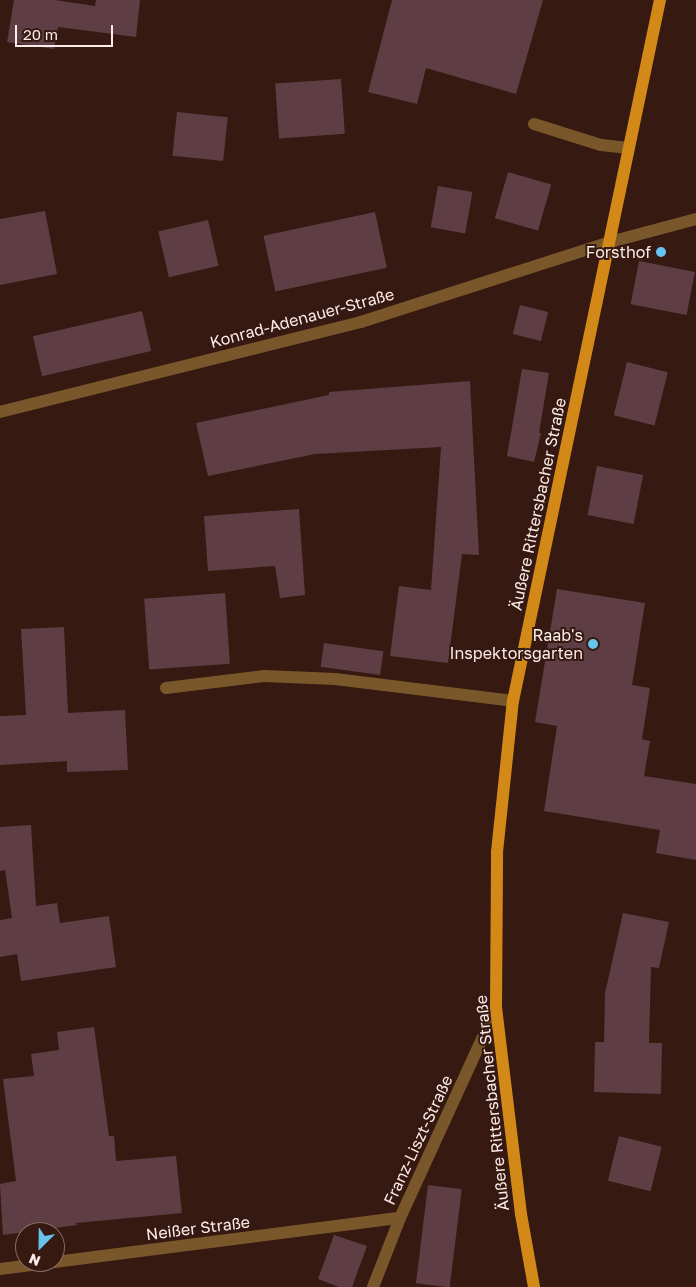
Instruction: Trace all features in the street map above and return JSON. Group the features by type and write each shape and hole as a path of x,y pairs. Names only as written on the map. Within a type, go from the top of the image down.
{"main road":[{"name":"Äußere Rittersbacher Straße","path":"534,1287 521,1214 496,1008 497,852 513,702 660,0"}],"street":[{"path":"534,124 601,145 629,148"},
{"name":"Konrad-Adenauer-Straße","path":"0,412 361,322 610,242 696,219"},
{"path":"166,688 264,676 335,679 513,702"},
{"name":"Franz-Liszt-Straße","path":"373,1287 400,1218 496,1008"},
{"name":"Neißer Straße","path":"0,1270 400,1218"}],"building":[{"path":"14,0 55,0 95,6 96,0 140,0 136,37 58,27 54,49 7,42"},
{"path":"392,0 543,0 516,94 426,68 417,104 368,92"},
{"path":"341,79 345,134 279,138 275,84"},
{"path":"177,112 228,117 223,161 172,156"},
{"path":"508,172 551,184 538,231 495,218"},
{"path":"438,186 472,192 465,233 431,227"},
{"path":"45,211 57,274 0,285 0,219"},
{"path":"375,212 387,268 275,291 263,236"},
{"path":"208,220 219,266 169,277 158,231"},
{"path":"639,261 695,272 687,315 631,304"},
{"path":"520,305 548,312 541,341 513,334"},
{"path":"142,311 151,351 42,376 33,336"},
{"path":"627,362 668,372 654,426 614,415"},
{"path":"522,369 549,373 539,433 541,433 534,462 507,456"},
{"path":"470,381 479,555 462,554 448,663 390,656 399,586 431,590 441,447 315,454 208,476 196,423 329,395 329,392"},
{"path":"597,466 643,475 634,524 587,515"},
{"path":"299,509 305,595 280,598 275,566 208,571 204,516"},
{"path":"557,589 645,603 632,685 650,688 642,739 650,741 644,776 696,784 696,860 656,853 660,830 544,811 557,726 535,722"},
{"path":"225,593 230,664 149,669 144,599"},
{"path":"64,627 68,713 125,710 128,770 67,772 67,761 0,765 0,716 26,715 21,629"},
{"path":"324,643 383,651 380,675 321,667"},
{"path":"31,825 36,906 57,903 60,923 109,916 116,967 21,981 17,954 0,957 0,920 12,918 5,870 0,871 0,827"},
{"path":"623,913 669,922 659,968 651,967 649,1043 662,1043 661,1094 594,1092 595,1042 604,1042 605,993"},
{"path":"94,1027 109,1136 114,1136 116,1161 176,1156 182,1213 76,1223 77,1225 65,1227 65,1222 15,1222 15,1233 3,1235 0,1184 16,1181 3,1079 34,1076 31,1054 59,1050 57,1032"},
{"path":"619,1136 662,1147 651,1191 608,1181"},
{"path":"428,1185 462,1189 450,1287 416,1283"},
{"path":"334,1235 367,1246 352,1287 339,1287 318,1279"}],"place":[{"name":"Forsthof","path":"661,252"},
{"name":"Raab's Inspektorsgarten","path":"593,644"}]}
